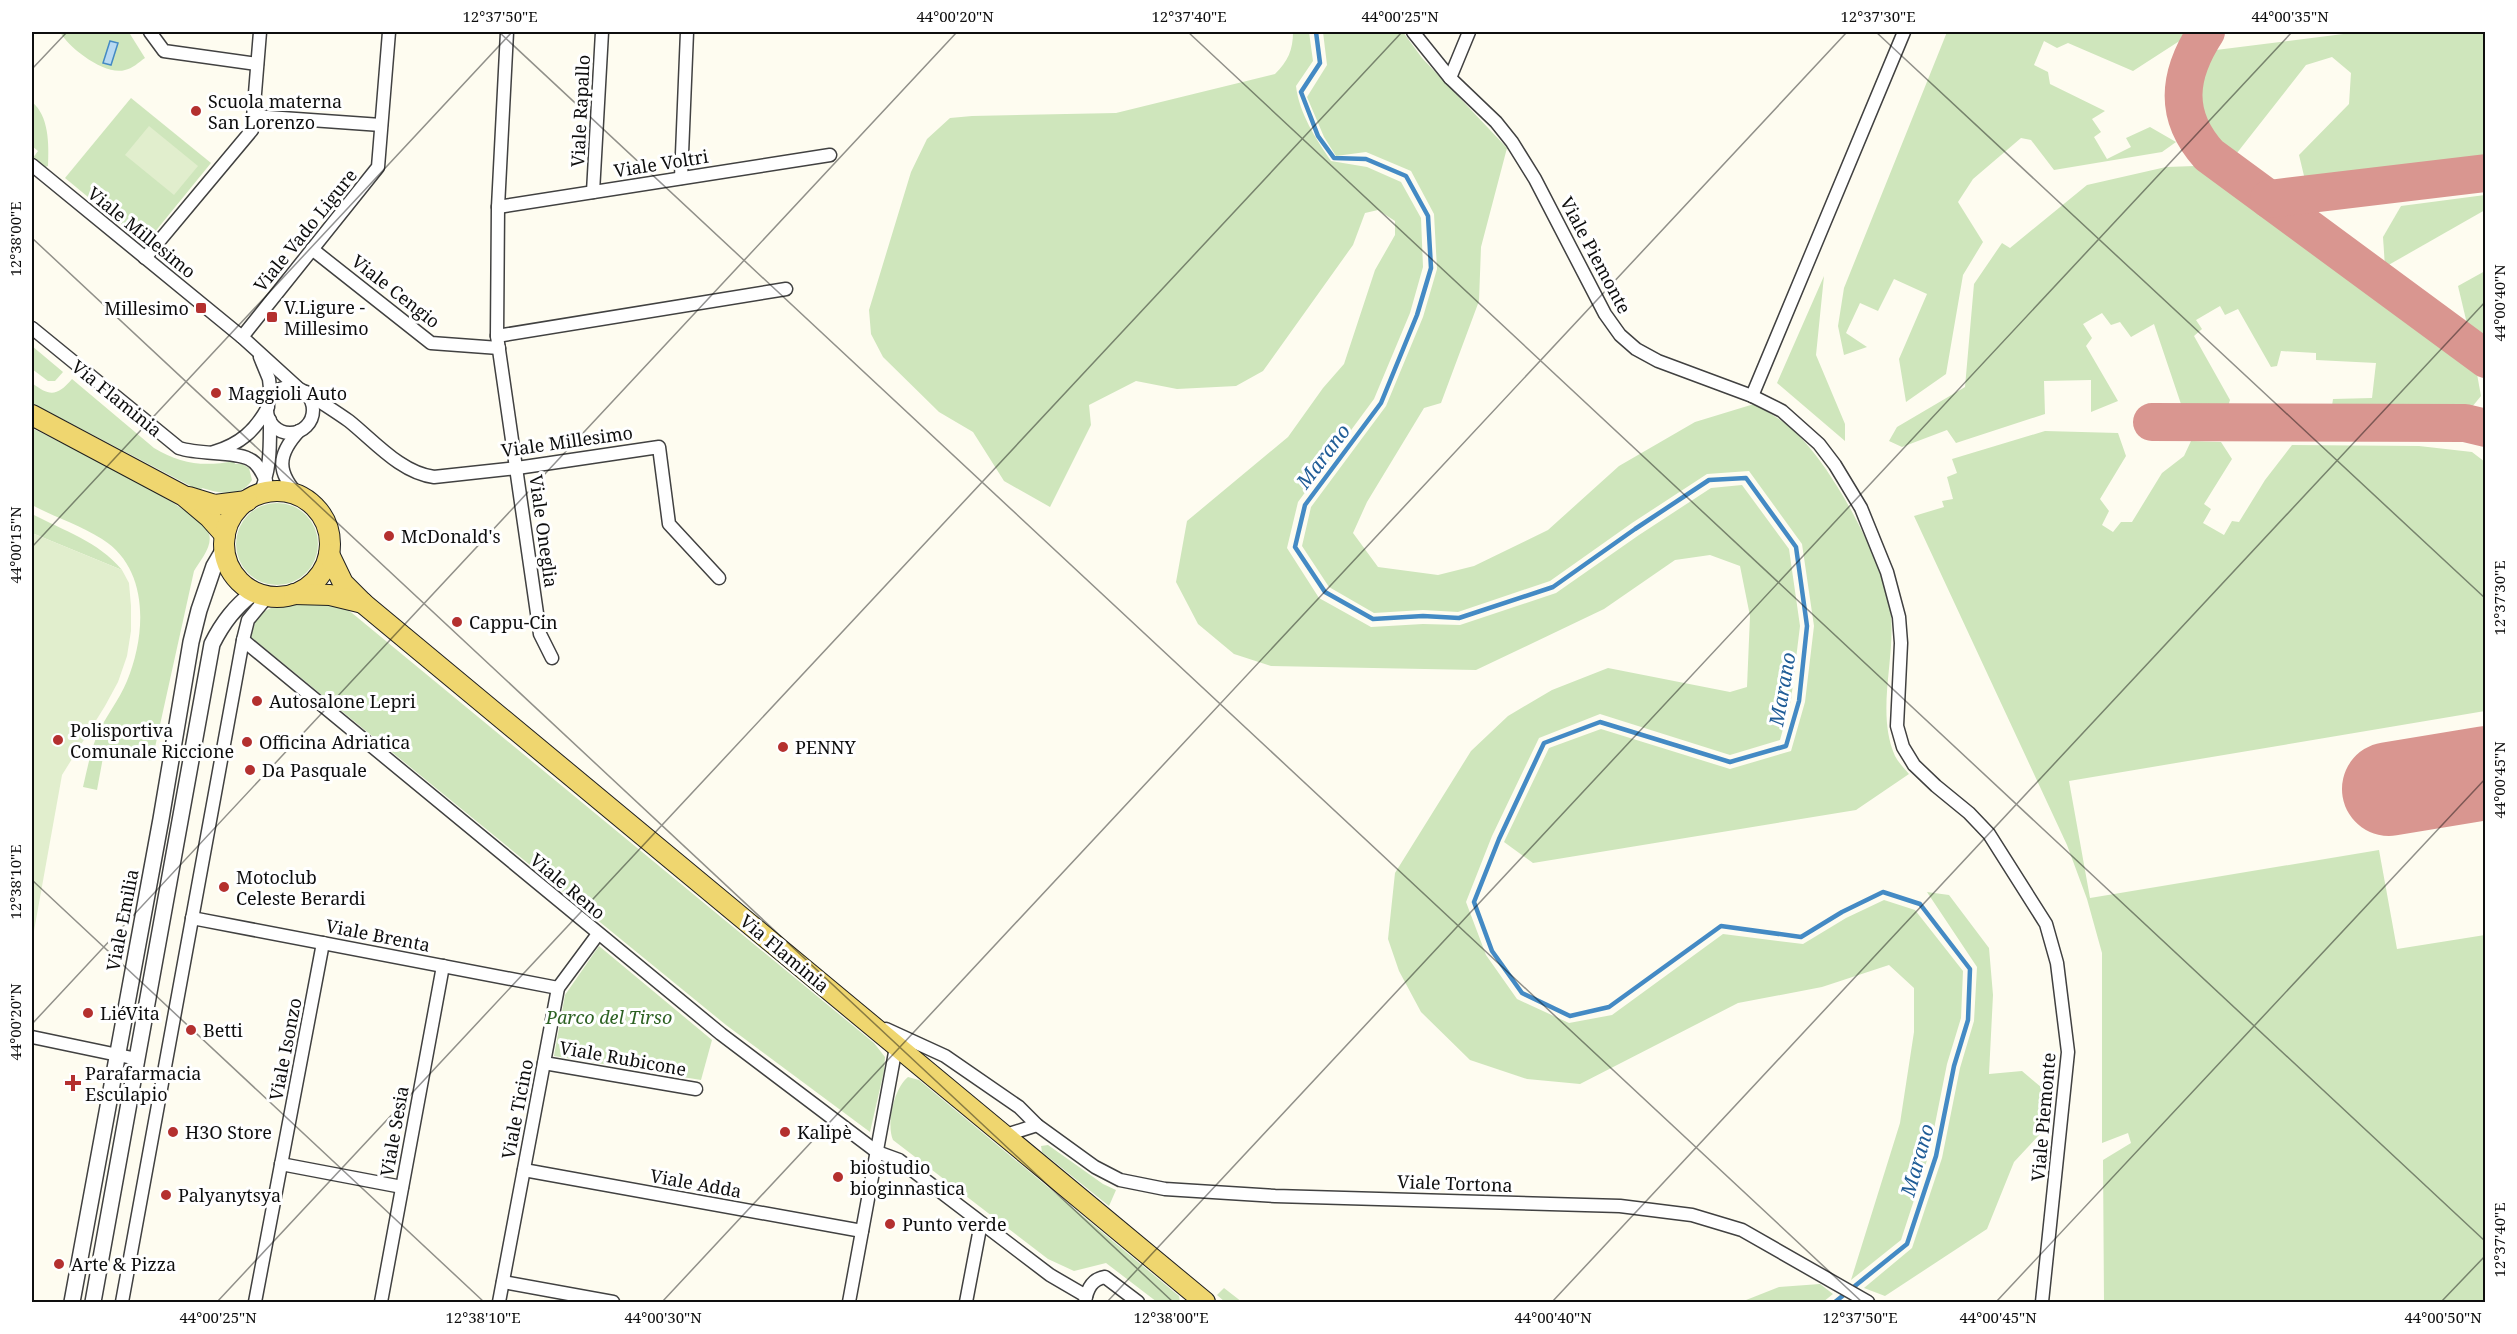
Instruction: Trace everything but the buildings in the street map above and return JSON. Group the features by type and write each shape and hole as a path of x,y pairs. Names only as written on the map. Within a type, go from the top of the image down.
{"main road":[{"path":"32,415 184,496 215,505 257,492 273,492 300,497 320,514 327,527 330,540 329,554 324,567 317,579 307,588 281,597 261,594 242,585 233,575 227,562 224,542 209,517 184,496"},
{"path":"224,542 229,522 257,492"},
{"name":"Via Flaminia","path":"329,554 342,583 364,604 1201,1301"},
{"name":"Via Flaminia","path":"294,594 330,595 364,604"}],"street":[{"path":"150,32 164,51 257,64"},
{"path":"145,258 252,130 260,32"},
{"name":"Viale Vado Ligure","path":"242,338 378,167 389,32"},
{"name":"Viale Oneglia","path":"507,32 498,207 498,342 540,634 552,658"},
{"name":"Viale Rapallo","path":"593,192 602,32"},
{"path":"681,178 687,32"},
{"name":"Viale Piemonte","path":"1413,32 1450,78 1496,122 1512,142 1535,179 1605,314 1620,335 1636,349 1658,361 1752,396 1782,411 1819,444 1835,465 1861,508 1887,572 1899,617 1897,726 1903,747 1914,765 1969,813 1989,834 2046,924 2057,963 2068,1052 2042,1302"},
{"path":"1450,78 1469,32"},
{"path":"1752,396 1904,32"},
{"path":"253,116 381,125"},
{"name":"Viale Voltri","path":"498,207 830,155"},
{"name":"Viale Millesimo","path":"32,165 242,338 301,390 347,420 409,470 434,477 517,468 659,447 669,524 718,579"},
{"name":"Viale Cengio","path":"312,249 432,343 498,342"},
{"path":"498,342 786,289"},
{"name":"Via Flaminia","path":"32,327 160,435 179,448 189,452 250,459 258,466 257,492"},
{"name":"Viale Millesimo","path":"256,350 269,379 270,402"},
{"path":"257,492 270,459 270,402 283,388 301,390 313,405 311,420"},
{"name":"Via Flaminia","path":"210,453 243,440 259,423 270,402"},
{"path":"300,497 285,475 282,462 284,447 311,420 326,415 347,420"},
{"path":"270,420 279,430 292,433 299,431"},
{"name":"Viale Emilia","path":"72,1302 161,819 191,642 199,610 224,542"},
{"path":"122,1302 243,640 248,620 261,594"},
{"path":"93,1302 212,644 224,621 240,604 261,594"},
{"name":"Viale Reno","path":"243,640 721,1034 877,1152 899,1160 1085,1299"},
{"name":"Viale Brenta","path":"192,918 558,988"},
{"name":"Viale Ticino","path":"499,1302 558,988 598,934"},
{"name":"Viale Isonzo","path":"255,1302 323,943"},
{"name":"Viale Sesia","path":"381,1302 443,966"},
{"name":"Viale Tortona","path":"865,1020 945,1056 1019,1107 1037,1125 1095,1167 1120,1180 1165,1189 1275,1196 1620,1206 1692,1215 1742,1230 1868,1302"},
{"path":"32,1037 137,1059"},
{"path":"849,1302 896,1047"},
{"name":"Viale Rubicone","path":"544,1063 696,1089"},
{"path":"1003,1136 1037,1125"},
{"path":"281,1164 402,1187"},
{"name":"Viale Adda","path":"524,1170 862,1231"},
{"path":"966,1302 981,1222"},
{"path":"1085,1299 1097,1279 1106,1277 1138,1302"},
{"path":"503,1282 613,1302"}],"green space":[{"path":"60,32 130,34 145,58 128,69 117,71 108,69 79,53"},
{"path":"1293,32 1309,32 1313,61 1296,86 1304,116 1331,161 1367,167 1401,182 1421,218 1423,267 1410,313 1374,399 1298,502 1287,548 1319,598 1371,627 1423,624 1460,625 1556,593 1711,488 1742,485 1789,549 1800,626 1791,700 1780,740 1730,755 1600,714 1539,738 1492,836 1466,902 1486,955 1517,999 1569,1023 1612,1015 1723,934 1803,944 1846,918 1884,900 1915,910 1963,971 1961,1018 1947,1064 1929,1154 1901,1240 1851,1280 1900,1123 1914,1032 1914,988 1889,965 1822,987 1738,1003 1580,1084 1527,1079 1470,1060 1421,1012 1399,971 1388,939 1395,873 1471,751 1508,716 1552,690 1608,668 1730,692 1747,687 1750,616 1740,566 1710,555 1675,560 1604,609 1476,670 1271,666 1234,654 1198,624 1176,582 1187,521 1288,437 1323,388 1344,364 1375,270 1395,235 1395,221 1378,210 1365,213 1353,245 1263,371 1236,386 1177,389 1136,381 1089,405 1091,425 1050,507 1004,481 973,432 939,412 883,357 871,334 869,310 911,172 927,139 950,118 1116,113 1275,74 1289,55"},
{"path":"1323,32 1403,32 1422,58 1507,148 1481,247 1479,301 1441,403 1424,408 1367,502 1353,533 1378,567 1438,575 1474,566 1548,530 1619,466 1695,422 1754,404 1795,432 1825,468 1855,518 1879,571 1887,595 1892,633 1887,687 1887,722 1896,758 1909,774 1856,810 1533,863 1504,842 1549,748 1601,729 1730,769 1791,751 1805,702 1814,626 1802,544 1749,471 1707,474 1550,581 1458,612 1423,610 1374,613 1329,587 1302,546 1311,507 1386,406 1423,317 1437,269 1434,214 1411,171 1366,152 1336,156 1324,137 1307,97 1327,65"},
{"path":"1947,32 2184,32 2181,40 2133,71 2068,43 2057,48 2044,41 2034,65 2048,72 2050,84 2105,111 2092,119 2101,132 2094,137 2107,159 2131,147 2126,138 2150,127 2176,142 2162,152 2054,170 2031,140 2021,138 1973,179 1958,202 1983,242 1963,275 1946,374 1906,402 1899,359 1927,294 1894,279 1878,311 1860,303 1846,333 1867,347 1844,355 1838,326 1844,288"},
{"path":"2359,32 2485,32 2485,157 2305,180 2299,155 2349,104 2351,73 2332,57 2306,65 2233,158 2209,139 2197,107 2208,51"},
{"path":"131,98 211,163 145,244 65,178"},
{"path":"32,102 42,115 47,131 48,166 43,168 32,159 38,151 32,146"},
{"path":"149,126 198,166 174,195 125,155"},
{"path":"2195,166 2477,374 2481,396 2467,413 2331,413 2333,399 2372,398 2376,363 2316,360 2316,353 2281,351 2277,366 2271,367 2238,309 2225,315 2220,306 2196,320 2202,329 2194,336 2230,400 2226,413 2184,413 2154,324 2131,337 2120,322 2111,325 2102,313 2083,324 2092,338 2086,346 2118,401 2091,412 2091,380 2044,381 2045,414 1956,443 1947,430 1902,447 1889,441 1897,427 1965,387 1974,284 2002,243 2010,248 2087,185 2166,167"},
{"path":"2485,195 2485,210 2385,267 2383,237 2401,206"},
{"path":"2485,271 2485,338 2468,328 2458,286"},
{"path":"1824,276 1816,355 1845,424 1845,441 1777,383"},
{"path":"32,346 63,372 55,381 48,381 32,369"},
{"path":"72,379 154,448 173,458 192,463 213,464 234,461 235,464 242,464 249,468 252,480 242,490 235,492 222,493 202,488 200,491 32,403 32,383 53,393 62,389"},
{"path":"32,428 157,493 200,523 209,534 210,539 208,548 194,571 152,761 104,752 97,790 83,787 87,768 96,738 124,688 133,663 138,644 140,604 129,567 118,552 94,534 32,505"},
{"path":"2045,431 2118,433 2126,456 2100,499 2109,511 2102,525 2113,532 2121,522 2132,522 2162,473 2184,456 2191,441 2221,442 2232,459 2204,504 2211,509 2203,523 2224,535 2232,521 2239,522 2265,480 2292,445 2419,446 2472,452 2485,462 2485,711 2069,781 2090,898 2379,850 2397,949 2485,935 2485,1302 2104,1302 2103,1160 2131,1143 2128,1133 2102,1143 2102,953 2087,899 2067,845 1914,516 1944,507 1942,501 1953,499 1947,477 1957,473 1952,459"},
{"path":"277,503 293,506 306,515 315,528 318,544 315,560 306,573 293,582 277,585 261,582 248,573 239,560 236,544 239,528 248,515 261,506"},
{"path":"32,514 91,544 113,560 122,570 32,533"},
{"name":"Polisportiva Comunale Riccione","path":"32,533 122,570 129,583 131,631 127,656 118,682 62,775 32,942"},
{"path":"320,601 338,604 352,613 874,1043 885,1057 870,1132 726,1025 251,637 257,615 271,608"},
{"path":"1927,892 1949,895 1989,948 1993,995 1989,1074 2022,1071 2054,1098 2052,1121 2014,1162 1987,1229 1885,1296 1864,1288 1912,1248 1942,1158 1960,1068 1974,1021 1977,967"},
{"name":"Parco del Tirso","path":"599,946 712,1040 701,1080 554,1056 565,995"},
{"path":"908,1077 919,1080 1179,1296 1180,1302 1157,1302 1106,1263 1074,1271 1048,1259 893,1140 890,1125 895,1098"},
{"path":"1048,1145 1103,1184 1116,1190 1109,1206 1042,1152 1041,1146"},
{"path":"1820,1284 1833,1294 1823,1302 1741,1302 1779,1287"},
{"path":"1224,1288 1242,1302 1225,1302 1217,1295"}],"water":[{"path":"110,41 118,43 111,65 103,63"}],"waterway":[{"name":"Marano","path":"1316,32 1320,63 1301,92 1318,136 1334,158 1366,159 1406,176 1428,216 1431,268 1417,315 1381,403 1305,505 1295,547 1325,592 1373,619 1423,616 1459,618 1553,587 1709,480 1746,478 1796,547 1807,626 1799,701 1786,746 1730,762 1600,722 1544,743 1499,839 1474,902 1492,951 1522,993 1570,1016 1609,1007 1721,926 1801,937 1842,912 1883,892 1920,904 1970,969 1968,1020 1954,1066 1936,1156 1907,1244 1835,1302"}],"taxiway":[{"path":"2206,32 2190,64 2185,79 2184,95 2189,125 2209,155 2486,359"},
{"path":"2269,199 2486,173"},
{"path":"2152,422 2465,423 2486,428"}],"runway":[{"path":"2389,789 2486,773"}],"place":[{"name":"Scuola materna San Lorenzo","path":"196,111"},
{"name":"Millesimo","path":"201,308"},
{"name":"V.Ligure - Millesimo","path":"272,317"},
{"name":"Maggioli Auto","path":"216,393"},
{"name":"McDonald's","path":"389,536"},
{"name":"Cappu-Cin","path":"457,622"},
{"name":"Autosalone Lepri","path":"257,701"},
{"name":"Polisportiva Comunale Riccione","path":"58,740"},
{"name":"Officina Adriatica","path":"247,742"},
{"name":"PENNY","path":"783,747"},
{"name":"Da Pasquale","path":"250,770"},
{"name":"Motoclub Celeste Berardi","path":"224,887"},
{"name":"LiéVita","path":"88,1013"},
{"name":"Betti","path":"191,1030"},
{"name":"Parafarmacia Esculapio","path":"73,1083"},
{"name":"H3O Store","path":"173,1132"},
{"name":"Kalipè","path":"785,1132"},
{"name":"biostudio bioginnastica","path":"838,1177"},
{"name":"Palyanytsya","path":"166,1195"},
{"name":"Punto verde","path":"890,1224"},
{"name":"Arte & Pizza","path":"59,1264"}]}
